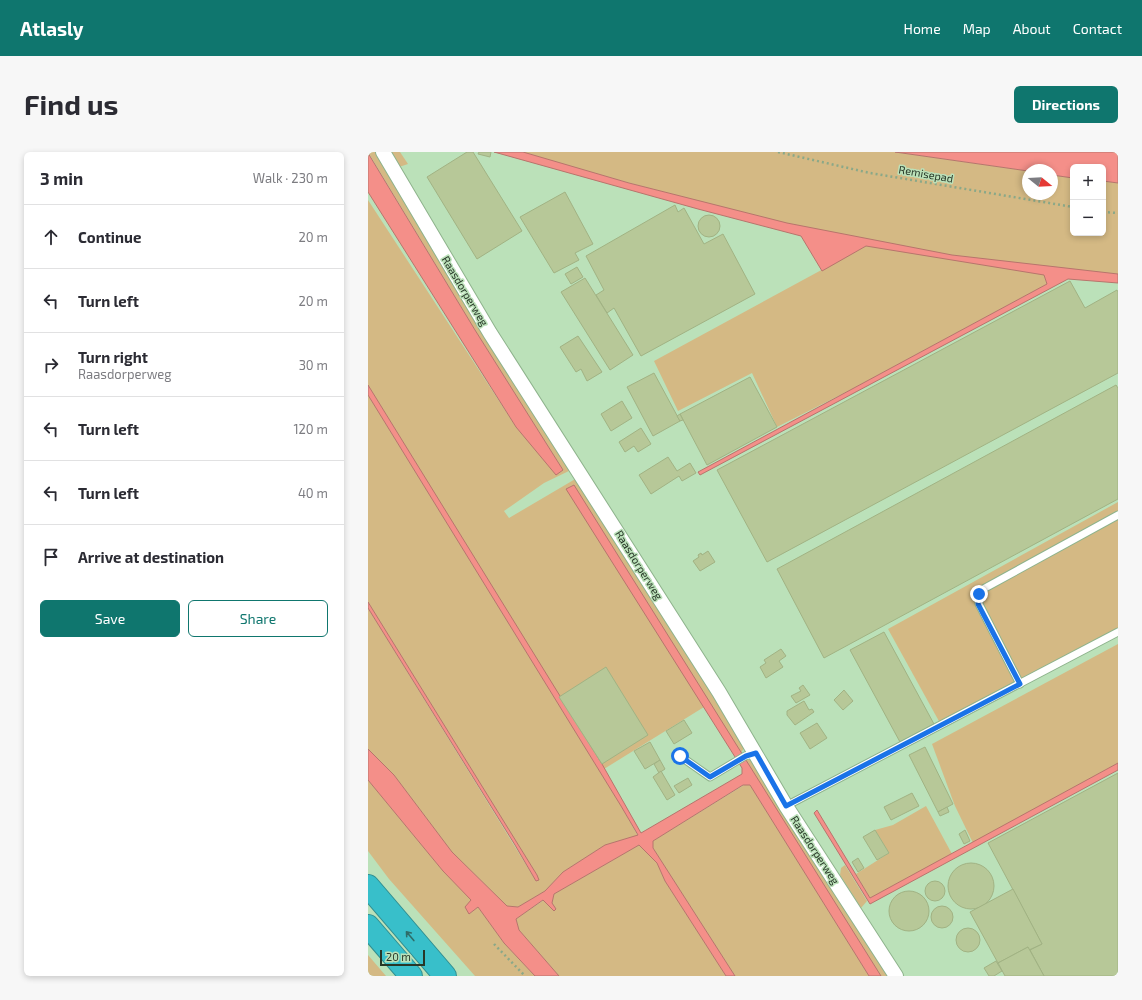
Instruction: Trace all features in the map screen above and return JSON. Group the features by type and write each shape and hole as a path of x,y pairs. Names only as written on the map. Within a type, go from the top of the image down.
{"highway":[{"path":"368,886 445,976"},
{"path":"368,926 411,976"}],"street":[{"name":"Raasdorperweg","path":"383,152 490,333 580,472 751,754 896,976"}],"lane":[{"path":"1020,684 978,604 979,594 985,588 1118,515"},
{"path":"786,806 1118,632"},
{"path":"680,756 710,777 751,754"}],"path":[{"name":"Remisepad","path":"778,152 870,173 1070,206"},
{"path":"1106,212 1118,213"},
{"path":"494,944 525,976"}],"shaded area":[{"path":"368,152 377,152 573,469 544,483 504,511 509,518 577,478 745,746 741,753 574,486 567,489 704,707 604,769 368,385 368,200 516,427 529,442 563,470 475,330"},
{"path":"389,152 400,152 408,164 399,167"},
{"path":"494,152 523,152 629,183 787,223 952,255 1118,274 1118,283 1068,279 700,475 698,472 1047,284 1044,275 866,246 822,271 801,236"},
{"path":"515,152 895,152 1022,170 1022,200 1058,200 1058,176 1070,178 1070,236 1106,236 1106,181 1118,183 1118,275 1044,275 1047,284 852,389 777,427 752,373 678,411 654,361 873,242 807,231"},
{"path":"895,152 1118,152 1118,183 1106,181 1106,164 1070,164 1070,178 1058,176 1058,164 1022,164 1022,170"},
{"path":"368,153 475,330 563,470 556,475 516,427 368,192"},
{"path":"368,385 602,764 641,833 742,774 742,768 566,489 574,485 881,976 869,976 750,785 743,785 653,841 653,848 735,976 726,976 665,881 657,863 639,845 554,894 552,903 556,909 554,911 543,900 516,919 519,930 559,976 535,976 504,943 478,907 469,914 465,907 471,900 443,871 368,780 368,749 394,775 452,852 507,906 518,907 545,891 563,872 605,845 638,835 368,395"},
{"path":"368,395 638,836 605,845 563,872 545,891 518,907 507,906 452,852 394,775 368,749 368,608 536,881 537,875 368,602"},
{"path":"1118,502 1118,628 940,723 888,629"},
{"path":"368,602 539,880 536,881 368,608"},
{"path":"1118,644 1118,763 973,843 955,806 932,744"},
{"path":"745,760 754,760 888,976 881,976"},
{"path":"1118,763 1118,770 870,904 814,813 817,810 870,898"},
{"path":"368,780 443,871 472,900 469,914 478,907 504,943 535,976 475,976 389,879 368,851"},
{"path":"744,785 750,785 869,976 735,976 653,848 653,841"},
{"path":"926,806 952,854 870,898 856,874 889,853 875,830 893,825"},
{"path":"639,845 657,863 665,881 726,976 559,976 519,930 516,919 544,900 554,911 556,909 552,903 554,894"},
{"path":"845,865 867,901 861,908 840,875 841,868"},
{"path":"368,955 386,976 368,976"}],"building":[{"path":"467,152 473,152 522,231 477,259 427,177"},
{"path":"479,152 491,152 490,157 478,154"},
{"path":"565,192 593,244 575,253 579,260 554,273 520,217"},
{"path":"675,205 678,212 684,208 704,244 723,234 755,294 641,356 614,308 607,313 596,295 604,290 586,256"},
{"path":"709,215 717,218 720,226 717,234 709,237 701,234 698,226 701,218"},
{"path":"577,267 583,277 571,284 565,274"},
{"path":"585,278 633,355 610,370 561,292"},
{"path":"1070,281 1085,308 1117,290 1118,373 767,562 717,470"},
{"path":"578,336 602,372 587,381 581,369 576,372 560,347"},
{"path":"654,373 680,421 653,436 627,387"},
{"path":"750,377 777,427 707,465 680,414"},
{"path":"1116,385 1118,388 1118,499 824,658 777,569"},
{"path":"622,401 632,418 611,431 601,414"},
{"path":"680,414 683,420 680,421 677,416"},
{"path":"641,428 651,444 638,452 634,446 625,452 619,442"},
{"path":"668,457 677,471 690,463 696,473 682,481 679,476 651,494 639,475"},
{"path":"708,551 715,562 700,571 693,561 699,557 698,555 701,553 702,555"},
{"path":"884,632 934,724 900,742 850,650"},
{"path":"781,649 786,656 779,661 783,667 766,678 760,667 766,663 764,660"},
{"path":"606,667 648,735 602,764 559,697"},
{"path":"803,685 810,695 796,703 791,696 801,691 799,688"},
{"path":"844,690 853,701 843,710 834,700"},
{"path":"804,701 809,710 812,709 814,712 795,725 787,715 787,711"},
{"path":"684,720 692,733 674,744 666,731"},
{"path":"817,723 827,738 810,749 800,733"},
{"path":"650,742 660,760 645,769 634,751"},
{"path":"925,747 953,804 938,812 909,755"},
{"path":"660,760 665,769 659,773 654,764"},
{"path":"661,771 675,795 667,800 653,777"},
{"path":"1118,773 1118,976 1044,976 1030,950 1042,944 988,843"},
{"path":"688,778 692,785 679,793 674,786"},
{"path":"912,793 919,806 891,820 884,807"},
{"path":"947,807 949,812 940,816 938,812"},
{"path":"875,830 889,853 877,860 863,837"},
{"path":"965,830 970,841 964,844 959,834"},
{"path":"858,858 864,868 858,872 852,862"},
{"path":"971,863 984,867 990,873 994,886 990,899 984,905 971,909 958,905 952,899 948,886 952,873 958,867"},
{"path":"935,881 942,884 945,891 942,898 935,901 928,898 925,891 928,884"},
{"path":"1013,889 1042,944 1029,950 1028,947 998,963 970,912"},
{"path":"905,891 913,891 920,894 926,900 929,911 926,922 920,928 913,931 905,931 898,928 892,922 889,915 889,907 892,900 898,894"},
{"path":"942,906 950,909 953,917 950,925 942,928 934,925 931,917 934,909"},
{"path":"968,928 976,932 980,940 976,948 968,952 960,948 956,940 960,932"},
{"path":"1028,947 1044,976 1005,976 998,963"},
{"path":"996,961 1002,971 994,976 989,976 984,968"}],"route":[{"path":"680,756 710,777 746,756 756,753 786,806 1020,684 978,604 979,594"}]}
